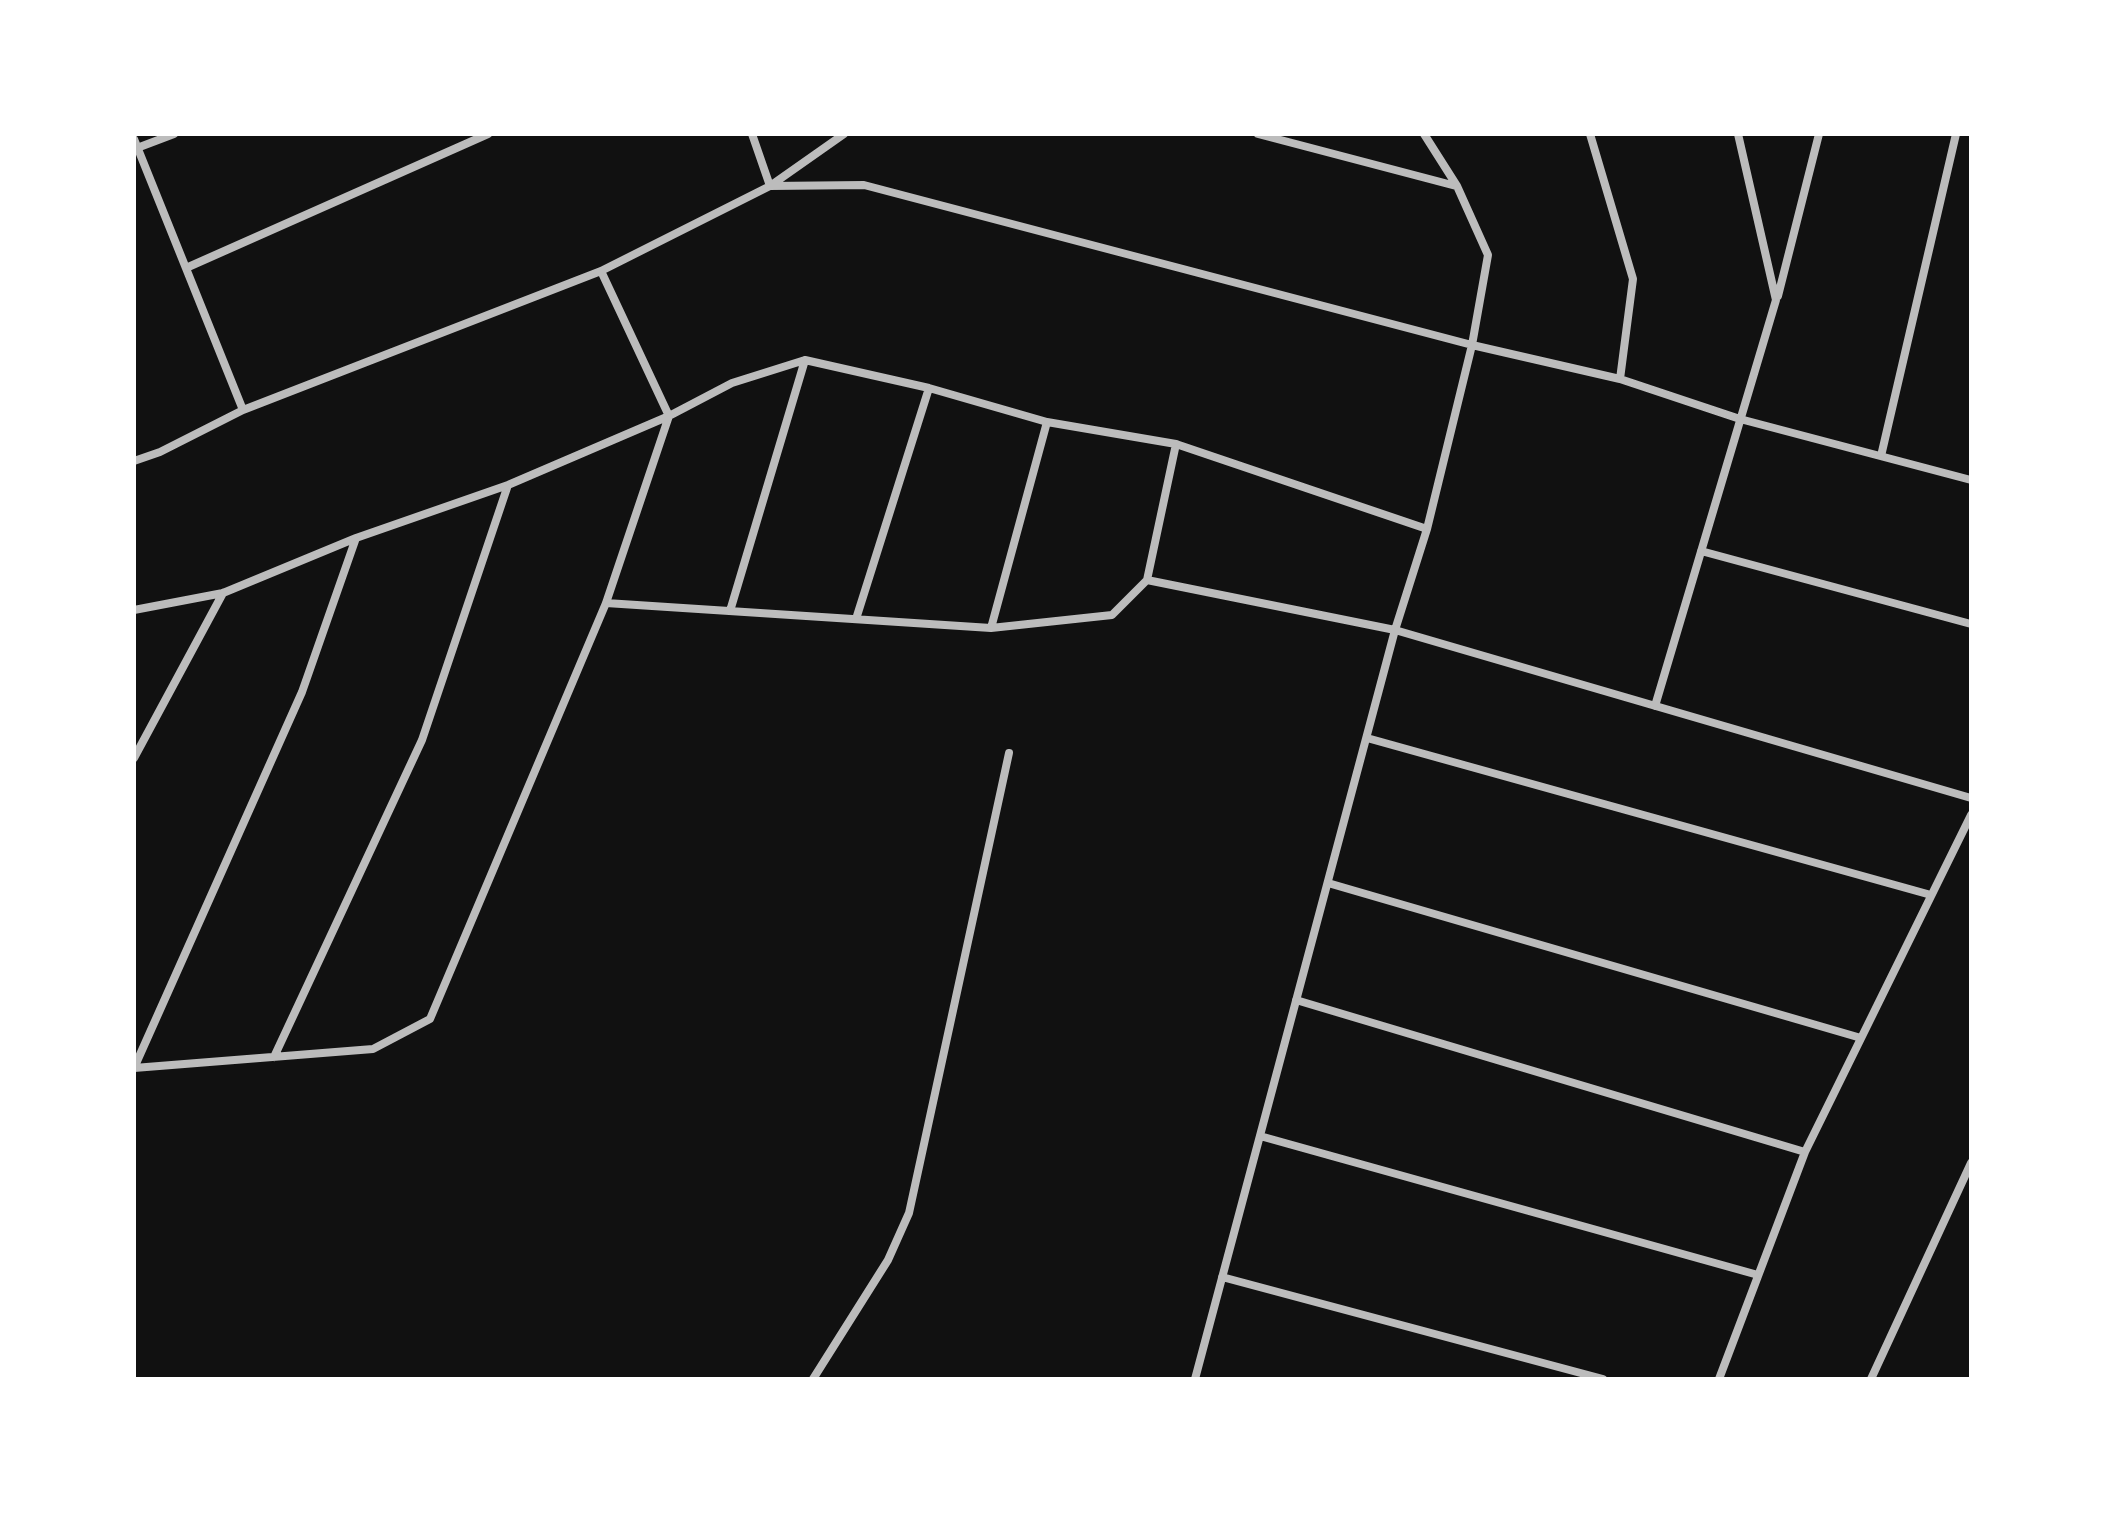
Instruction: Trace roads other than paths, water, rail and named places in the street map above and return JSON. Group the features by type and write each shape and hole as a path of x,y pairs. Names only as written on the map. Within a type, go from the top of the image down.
{"street":[{"path":"174,134 136,144 243,410"},
{"path":"186,268 488,134"},
{"path":"752,134 770,186"},
{"path":"134,461 160,452 243,410 601,271 770,186 844,134"},
{"path":"1258,134 1457,186"},
{"path":"1195,1379 1395,630 1427,529 1472,345 1488,255 1457,186 1424,134"},
{"path":"1590,134 1633,279 1620,379"},
{"path":"1738,134 1776,300"},
{"path":"1655,706 1776,300 1819,134"},
{"path":"1881,456 1956,134"},
{"path":"770,186 864,185 1472,345 1620,379 1740,419 1971,480"},
{"path":"356,538 302,692 134,1068 373,1049 430,1019 606,603 669,416 601,271"},
{"path":"134,610 223,593 356,538 508,485 669,416 732,383 805,360 929,388 1047,422 1176,444 1427,529"},
{"path":"730,611 805,360"},
{"path":"856,619 929,388"},
{"path":"991,628 1047,422"},
{"path":"606,603 991,628 1112,615 1147,580 1176,444"},
{"path":"274,1057 422,740 508,485"},
{"path":"1701,551 1971,624"},
{"path":"1147,580 1395,630 1971,798"},
{"path":"134,758 223,593"},
{"path":"1367,738 1931,895"},
{"path":"813,1379 888,1260 909,1213 1009,753"},
{"path":"1719,1379 1805,1152 1971,815"},
{"path":"1328,883 1861,1038"},
{"path":"1296,1000 1805,1152"},
{"path":"1260,1136 1758,1275"},
{"path":"1871,1379 1971,1163"},
{"path":"1222,1277 1603,1379"}]}
